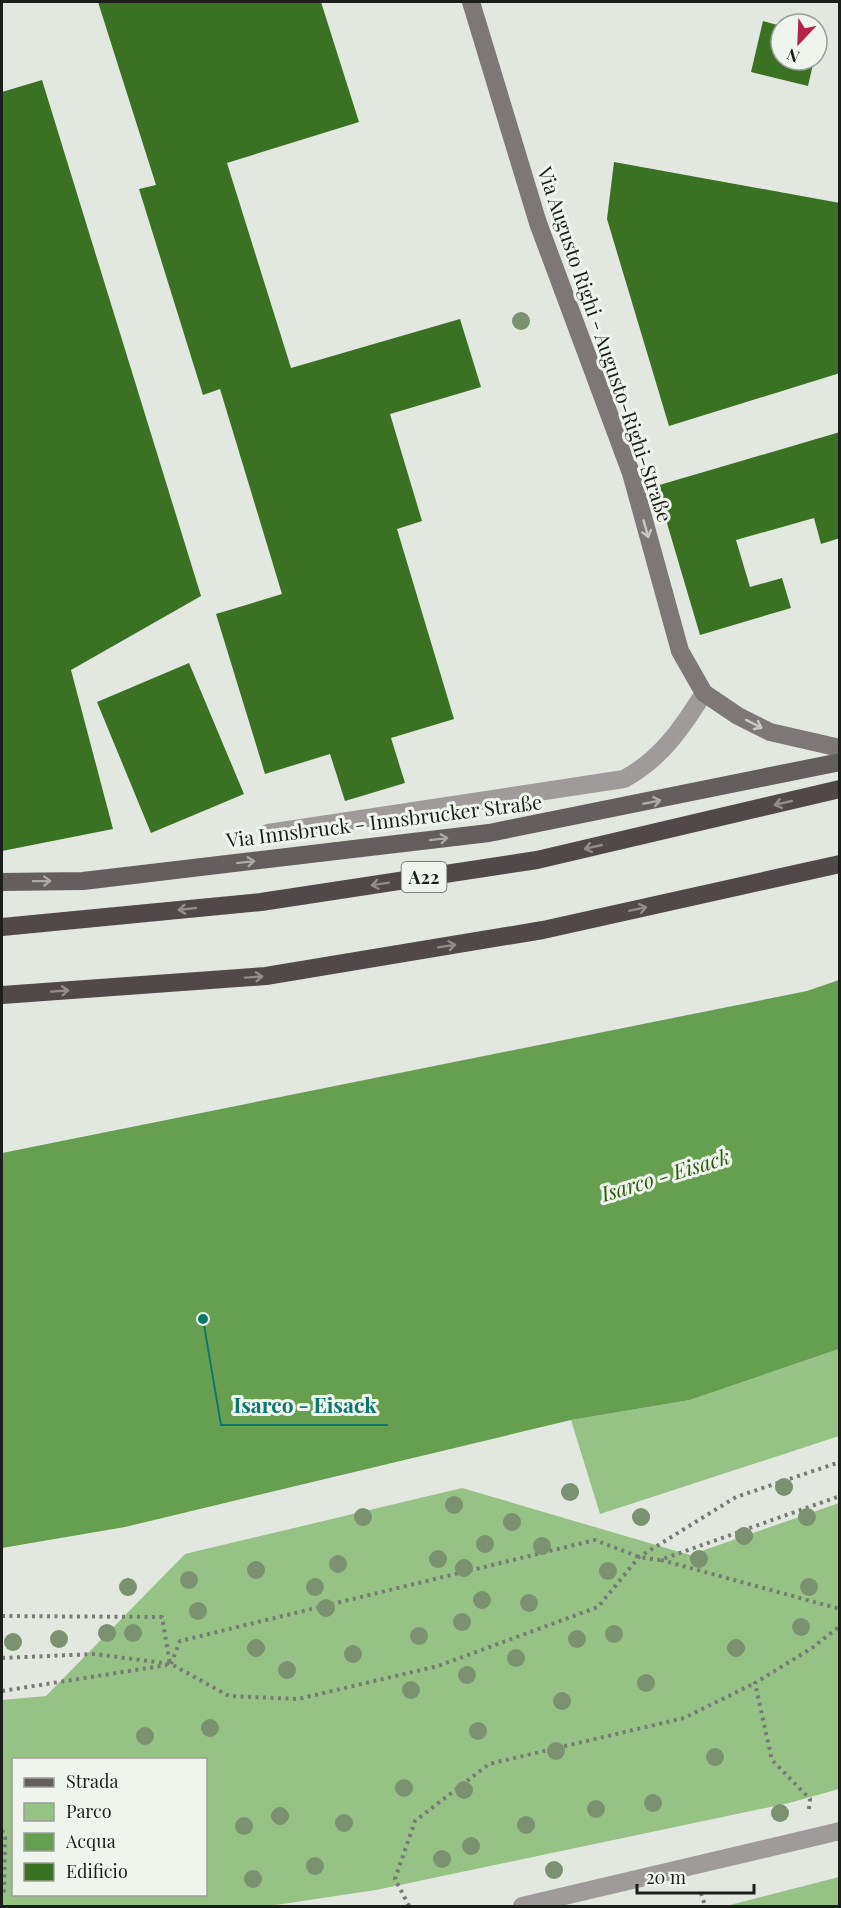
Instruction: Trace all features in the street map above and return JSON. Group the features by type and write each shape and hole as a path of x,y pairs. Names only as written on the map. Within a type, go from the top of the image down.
{"highway":[{"name":"A22","path":"2,927 261,902 537,860 840,789"},
{"path":"2,995 266,976 543,930 840,864"}],"main road":[{"name":"Via Augusto Righi - Augusto-Righi-Straße","path":"471,2 538,223 631,473 680,651 704,693 738,716 770,732 840,748"},
{"name":"Via Innsbruck - Innsbrucker Straße","path":"2,882 83,880 489,833 840,762"}],"street":[{"path":"268,833 624,779 647,767 679,733 704,693"},
{"path":"522,1906 840,1831"}],"path":[{"path":"2,1658 95,1654 171,1664 229,1696 298,1699 438,1666 598,1607 639,1557 736,1497 840,1462"},
{"path":"660,1560 840,1496"},
{"path":"171,1664 180,1641 595,1540 639,1557 660,1560 840,1610"},
{"path":"2,1616 162,1617 171,1664"},
{"path":"409,1906 395,1879 415,1821 489,1764 684,1718 756,1683 812,1648 840,1626"},
{"path":"2,1691 171,1664"},
{"path":"756,1683 772,1761 810,1799 805,1839"},
{"path":"2,1830 4,1890 2,1896"}],"green space":[{"path":"839,1349 839,1436 600,1514 571,1420 690,1400"},
{"path":"462,1488 690,1555 839,1503 839,1789 789,1803 376,1890 269,1906 2,1906 2,1700 46,1696 185,1554"},
{"path":"839,1877 839,1906 726,1906"}],"water":[{"path":"839,980 839,1349 690,1400 571,1420 125,1527 2,1548 2,1153 807,991"}],"building":[{"path":"98,2 321,2 359,122 227,163 291,368 460,319 481,387 390,414 422,521 397,529 454,719 391,738 405,783 345,801 330,754 265,774 216,614 282,594 220,389 203,395 139,189 156,185"},
{"path":"763,21 769,23 769,72 811,72 808,86 751,72"},
{"path":"42,80 201,596 71,670 113,829 2,851 2,92"},
{"path":"614,162 840,203 840,373 669,426 607,219"},
{"path":"840,432 840,538 821,544 814,518 736,540 750,587 782,578 791,608 700,635 656,486"},
{"path":"189,663 244,794 151,833 97,702"}],"place":[{"name":"Isarco - Eisack","path":"203,1319"}]}
